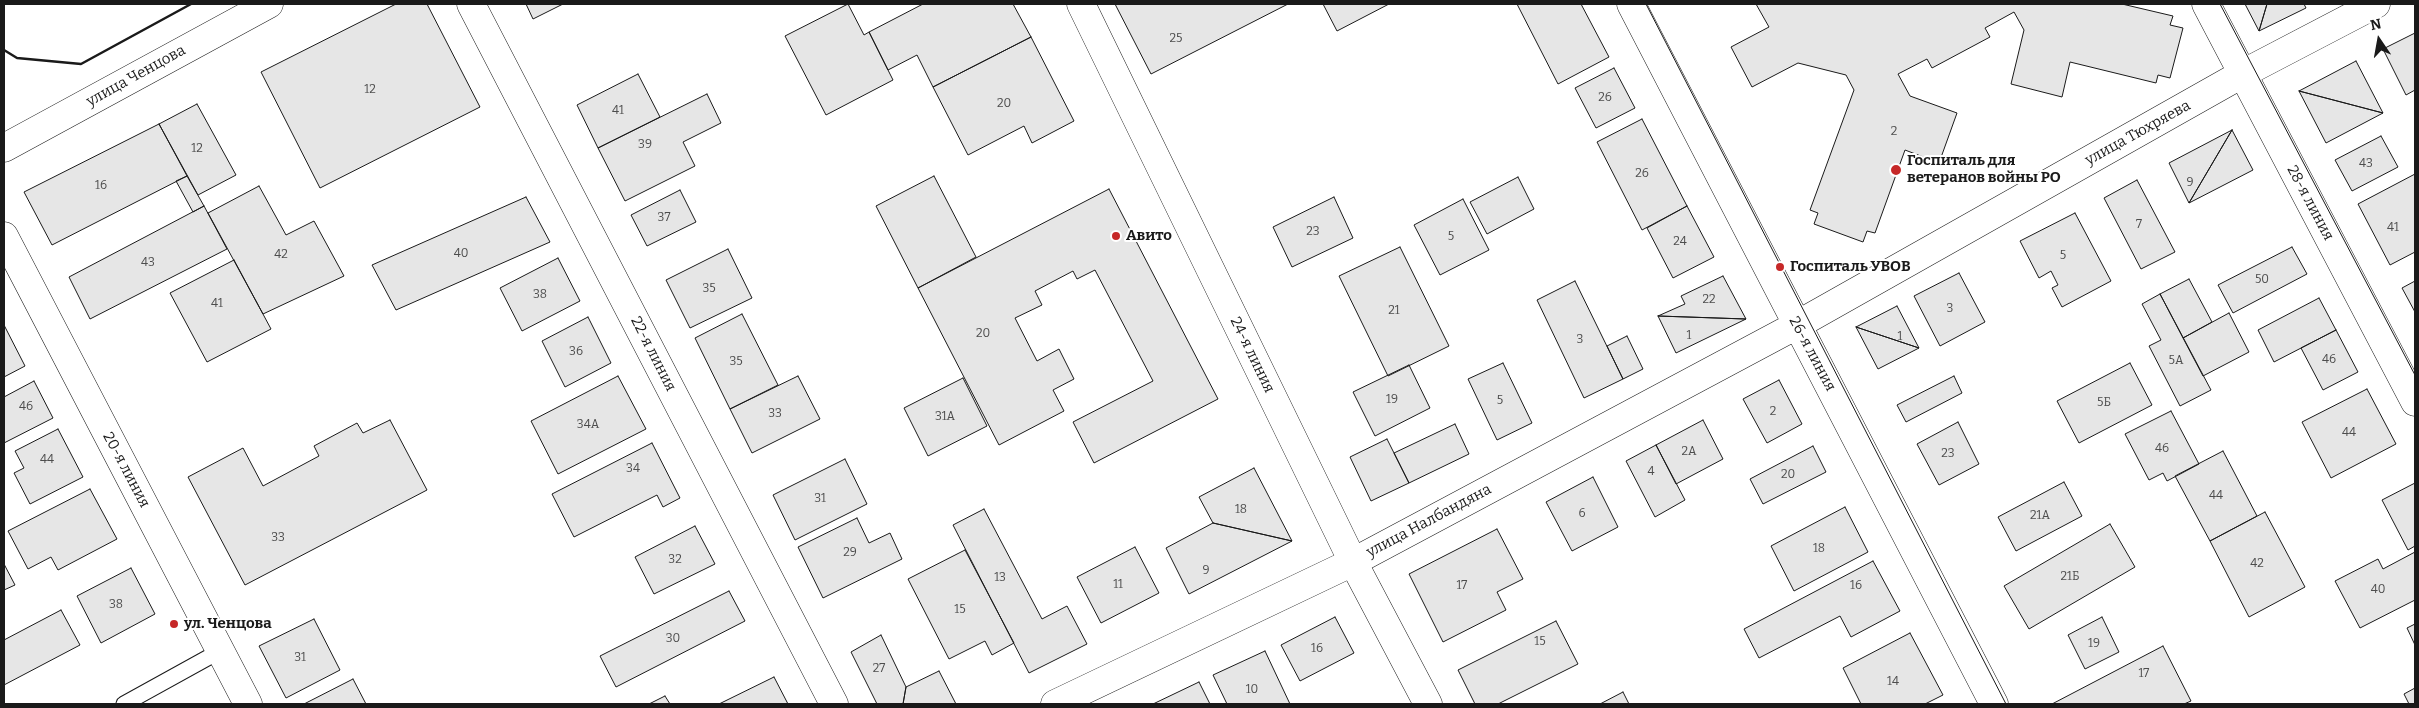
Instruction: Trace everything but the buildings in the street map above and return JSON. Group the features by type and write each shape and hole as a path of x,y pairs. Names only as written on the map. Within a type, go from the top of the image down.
{"street":[{"name":"улица Ченцова","path":"4,148 269,4"},
{"name":"22-я линия","path":"471,4 834,704"},
{"name":"24-я линия","path":"1081,4 1353,562 1428,704"},
{"name":"26-я линия","path":"1631,4 1994,704"},
{"name":"28-я линия","path":"2206,4 2415,402"},
{"name":"улица Тюхряева","path":"1798,325 2242,74 2376,4"},
{"name":"20-я линия","path":"4,236 248,704"},
{"name":"улица Налбандяна","path":"1055,704 1353,562 1798,325"}],"lane":[{"path":"124,704 220,651"}],"tram line":[{"path":"1646,4 2006,704"},
{"path":"2220,4 2415,375"}],"wall":[{"path":"4,50 17,58 81,64 191,4"}],"place":[{"name":"Госпиталь для ветеранов войны РО","path":"1896,170"},
{"name":"Авито","path":"1116,236"},
{"name":"Госпиталь УВОВ","path":"1780,267"},
{"name":"ул. Ченцова","path":"174,624"}]}
